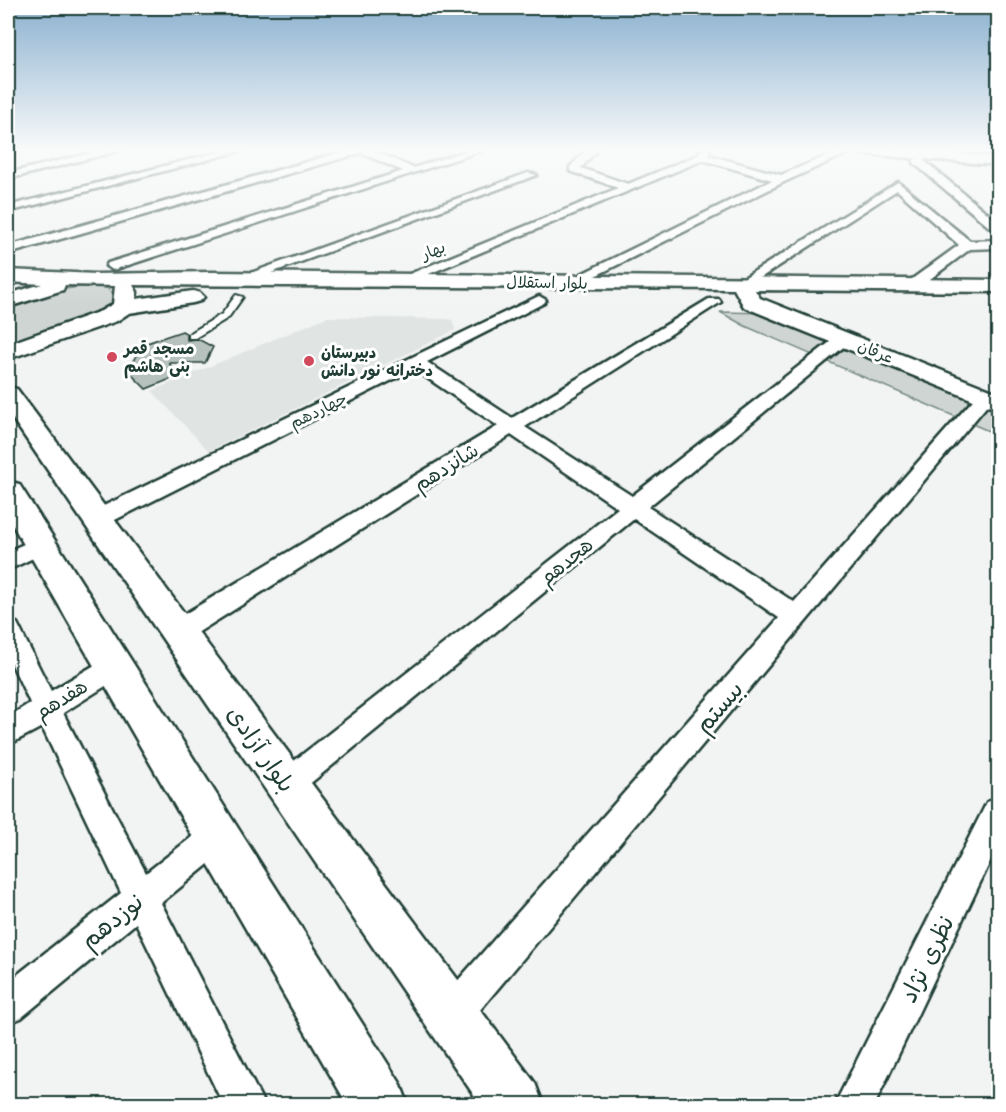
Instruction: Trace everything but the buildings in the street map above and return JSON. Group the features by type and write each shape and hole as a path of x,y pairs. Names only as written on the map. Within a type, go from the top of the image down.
{"main road":[{"path":"8,301 104,273"},
{"path":"8,276 104,273 127,292 123,307 93,324 16,349 8,370 8,387"},
{"name":"بلوار استقلال","path":"104,273 240,288 539,300 714,302 747,293 913,285 999,286"},
{"name":"بلوار استقلال","path":"123,307 200,297 240,288 402,280 572,282 999,305"},
{"name":"عرفان","path":"747,293 845,338 992,399"},
{"name":"بلوار آزادی","path":"8,394 514,1104"},
{"path":"8,492 24,553 114,667 373,1101"}],"street":[{"path":"8,209 36,202"},
{"path":"8,250 178,202"},
{"path":"104,273 319,202"},
{"path":"240,288 463,202"},
{"name":"بهار","path":"402,280 591,202"},
{"path":"572,282 735,202"},
{"path":"747,293 874,202"},
{"path":"917,202 967,245"},
{"path":"967,202 999,228"},
{"path":"913,285 967,245 999,244"},
{"name":"چهاردهم","path":"97,519 539,300"},
{"name":"شانزدهم","path":"177,632 714,302"},
{"name":"هجدهم","path":"286,785 845,338"},
{"path":"415,362 797,617"},
{"name":"بیستم","path":"451,1016 797,617 992,399"},
{"path":"8,631 244,1104"},
{"name":"هفدهم","path":"8,732 114,667"},
{"name":"نظری نژاد","path":"855,1104 999,813"},
{"name":"نوزدهم","path":"8,1005 217,837"}],"lane":[{"path":"192,336 225,316 240,288"}],"shaded area":[{"path":"86,286 107,288 114,296 111,309 88,320 8,346 8,307 66,289"},
{"path":"720,312 771,313 998,408 998,435 745,326"},
{"name":"دبیرستان دخترانه نور دانش","path":"327,317 445,319 452,320 455,330 209,451 152,391"}],"place":[{"name":"مسجد قمر بنی هاشم","path":"112,357"},
{"name":"دبیرستان دخترانه نور دانش","path":"309,361"}]}
